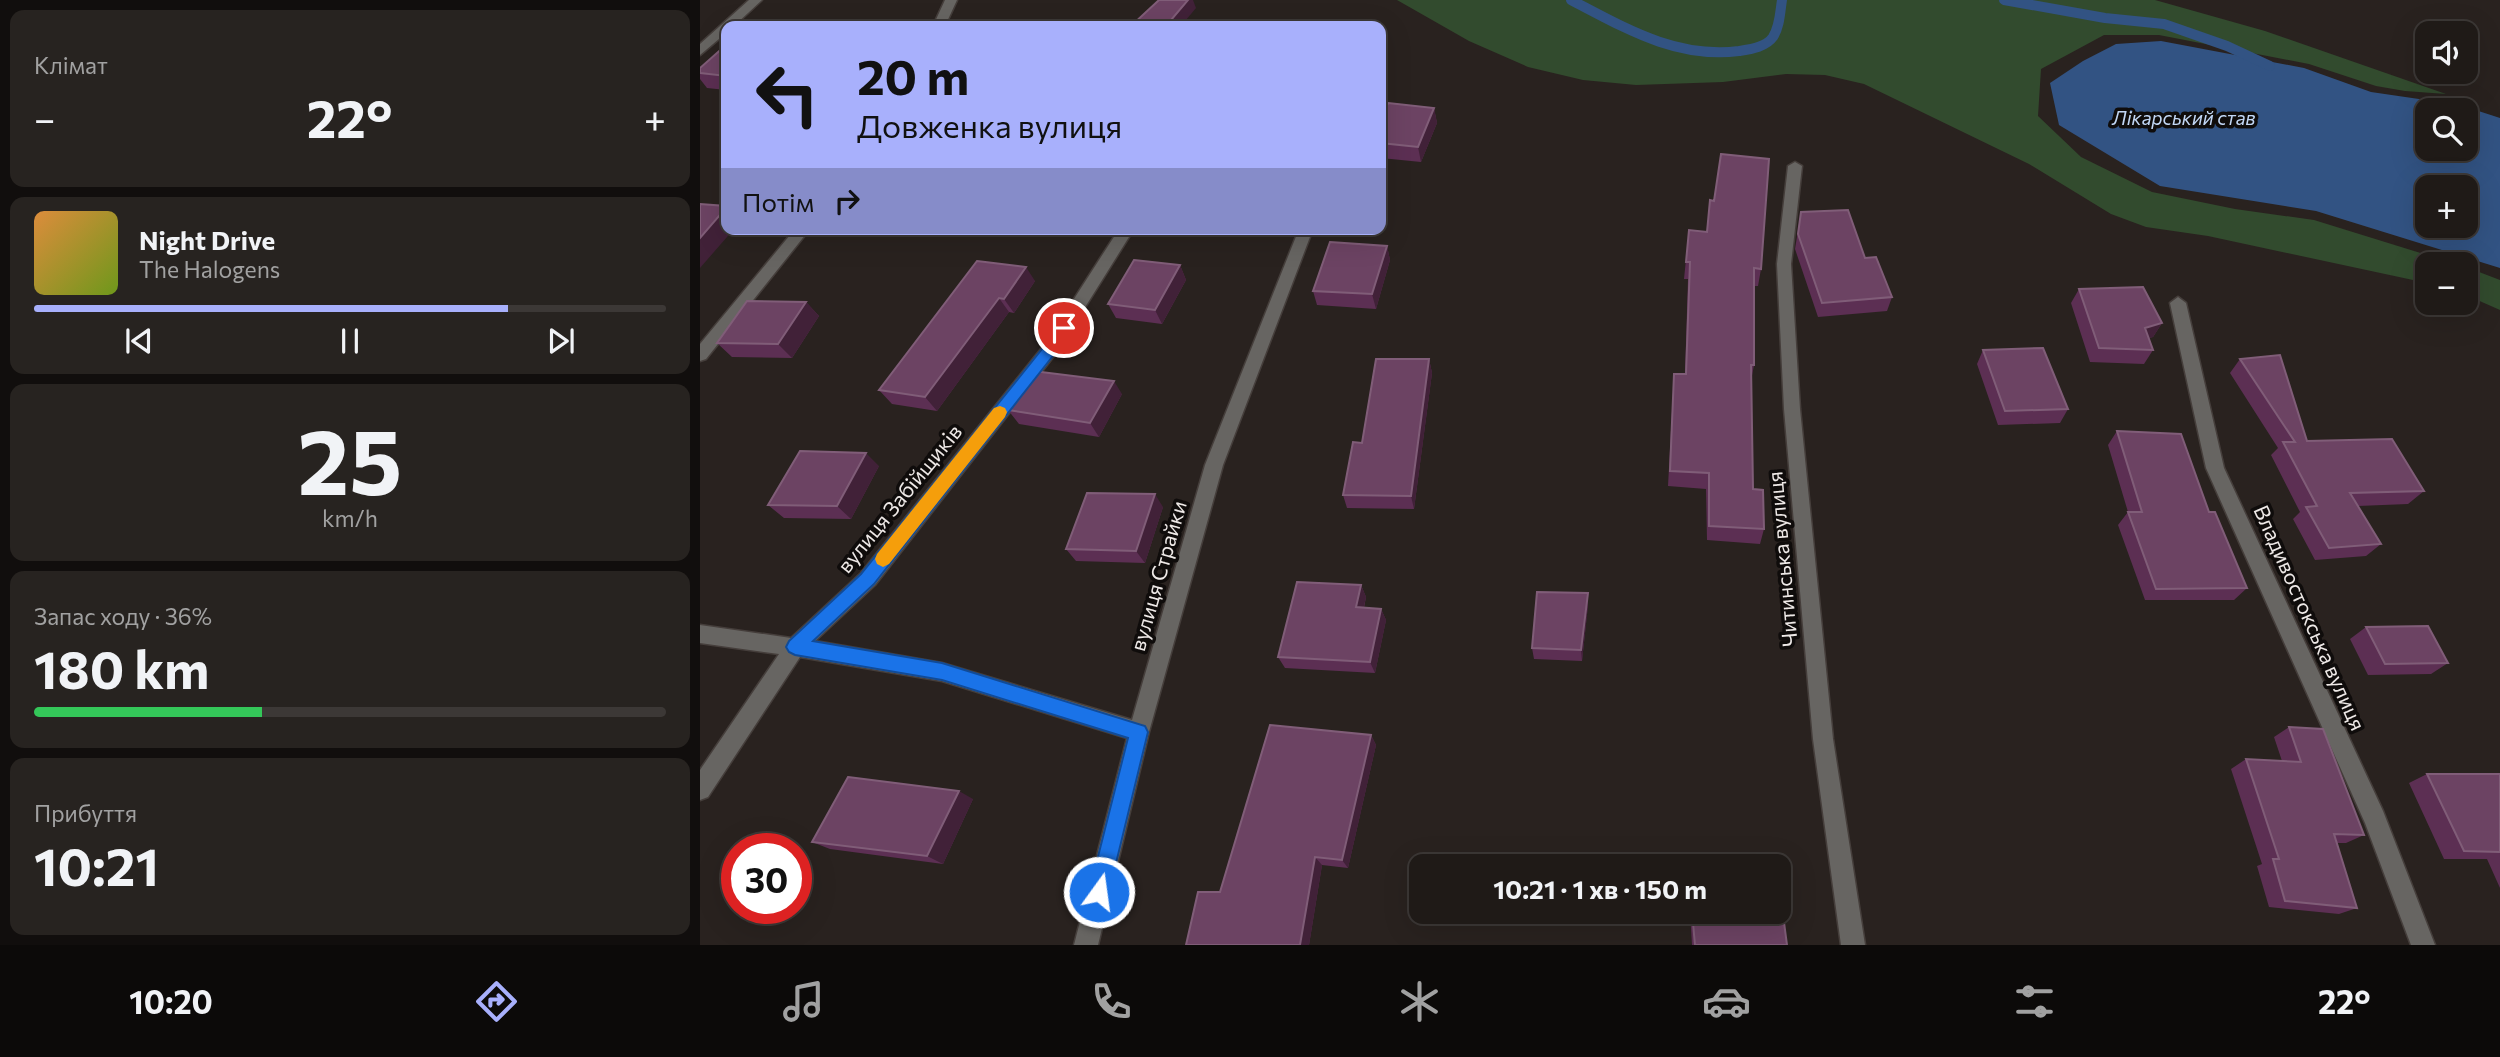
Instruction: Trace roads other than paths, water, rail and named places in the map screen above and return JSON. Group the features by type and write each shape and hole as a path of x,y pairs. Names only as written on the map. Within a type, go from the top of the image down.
{"street":[{"path":"733,21 756,0"},
{"path":"941,21 951,0"},
{"path":"700,51 721,32"},
{"name":"Читинська вулиця","path":"1794,166 1784,264 1792,409 1823,739 1853,945"},
{"path":"700,355 798,235"},
{"name":"вулиця Забійщиків","path":"700,789 795,647 867,579 884,558 1051,348 1124,235"},
{"name":"вулиця Страйки","path":"1086,945 1139,732 1214,465 1304,235"},
{"name":"Владивостокська вулиця","path":"2178,303 2216,468 2375,819 2423,945"},
{"path":"700,634 942,672 1139,732"}],"water":[{"name":"Лікарський став","path":"2161,41 2304,68 2371,92 2415,98 2415,161 2478,161 2478,111 2500,118 2500,268 2478,261 2478,252 2448,252 2316,211 2160,186 2059,125 2050,83 2083,61 2116,44"}],"waterway":[{"path":"1571,0 1652,39 1672,46 1716,52 1753,48 1770,40 1777,28 1782,0"},
{"path":"2004,0 2105,18 2164,24 2227,46 2270,66"}]}
